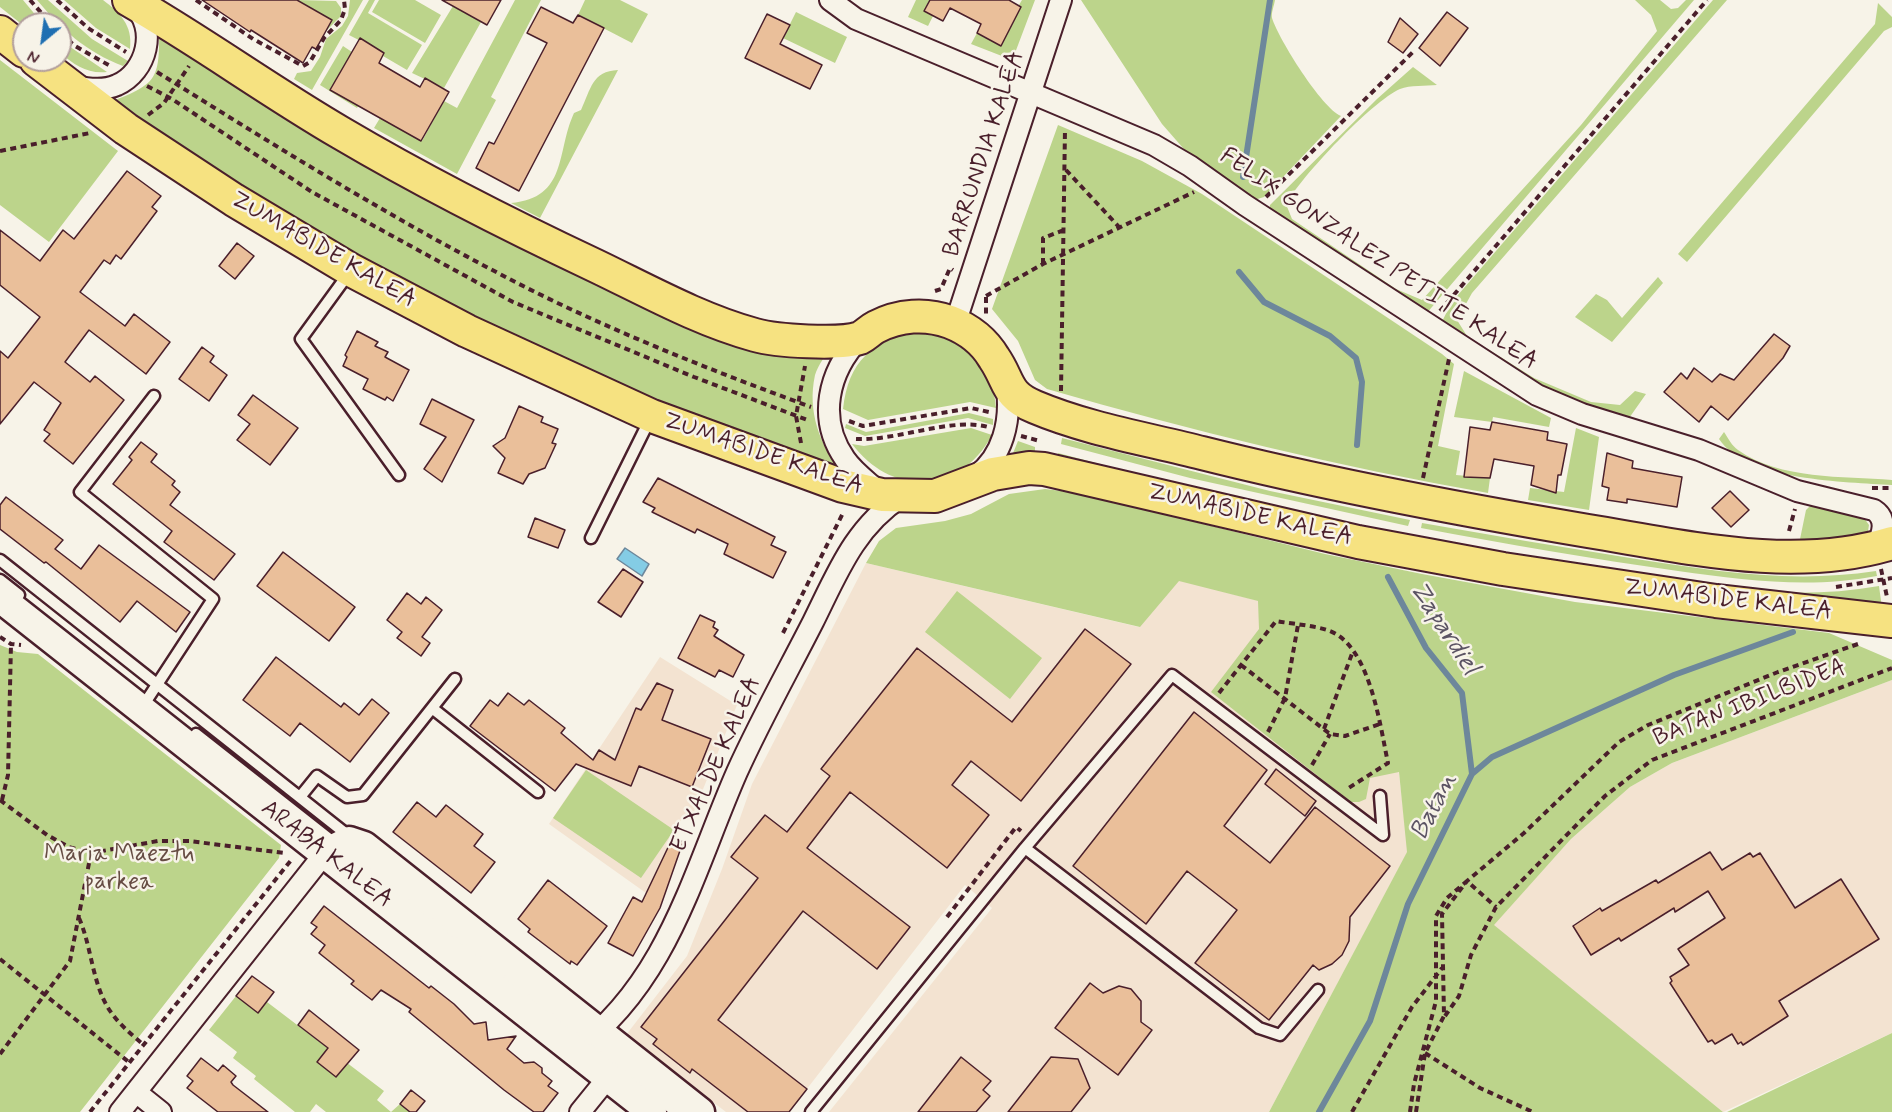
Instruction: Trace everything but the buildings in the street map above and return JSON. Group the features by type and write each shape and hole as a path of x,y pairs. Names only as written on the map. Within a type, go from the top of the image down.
{"main road":[{"path":"128,0 340,133 509,225 717,322 757,335 790,341 860,338 878,326 898,318 927,317 955,324 970,332 989,350 1002,372 1007,413"},
{"path":"0,32 12,42"},
{"name":"ZUMABIDE KALEA","path":"51,72 126,129 234,200 351,270 467,331 652,416 852,489 891,496 935,495 966,483 1013,470 1044,469 1337,537 1503,569 1705,600 1892,621"},
{"name":"ZUMABIDE KALEA","path":"1007,413 1021,401 1056,415 1242,463 1419,501 1617,535 1766,555 1884,554"}],"street":[{"path":"66,84 103,89 117,85 136,69 147,37 144,21 138,9 128,0"},
{"name":"FELIX GONZALEZ PETITE KALEA","path":"830,0 856,19 1154,145 1190,166 1253,210 1536,395 1582,414 1699,450 1797,491 1885,510 1884,554"},
{"name":"BARRUNDIA KALEA","path":"955,324 1061,0"},
{"path":"860,338 848,350 835,372 829,396 830,423 846,459 891,496"},
{"path":"966,483 991,461 1007,413"},
{"name":"ETXALDE KALEA","path":"587,1042 628,999 664,949 738,769 853,543 891,496"},
{"name":"ARABA KALEA","path":"0,598 147,700 330,848 617,1066 700,1112"},
{"path":"120,1112 330,848"},
{"path":"580,1112 617,1066"},
{"name":"ARABA KALEA","path":"617,1066 652,1112"},
{"path":"136,1092 161,1112"}],"lane":[{"path":"351,270 301,339 399,475"},
{"path":"147,700 213,599 80,492 154,396"},
{"path":"591,538 652,416"},
{"path":"0,560 300,797 330,848"},
{"path":"0,580 28,602"},
{"path":"811,1112 1029,844 1172,675 1383,835 1380,795"},
{"path":"300,797 317,776 346,797 363,795 455,679"},
{"path":"432,708 538,792"},
{"name":"ARABA KALEA","path":"184,725 330,848"},
{"path":"1029,844 1259,1028 1280,1035 1318,990"},
{"name":"ARABA KALEA","path":"617,1066 676,1112"}],"path":[{"path":"30,0 40,12"},
{"path":"57,0 167,97 312,192 513,302 694,377 796,416 830,423 863,426 971,408 1007,413 1048,444 1044,469"},
{"path":"196,0 253,39 303,66 310,62 324,38 341,20 345,9 344,0"},
{"path":"1428,325 1707,0"},
{"path":"72,43 177,84 350,192 499,274 639,340 797,402 857,439 880,440 972,423 1007,413"},
{"path":"0,151 102,131 118,140 126,129 150,113 167,97 203,46"},
{"path":"1253,210 1415,50"},
{"path":"1056,415 1062,376 1065,121"},
{"path":"1065,170 1120,228"},
{"path":"986,296 1043,264 1200,189"},
{"path":"1043,264 1043,238 1064,230"},
{"path":"930,294 941,289 950,268 989,285 986,312 992,321"},
{"path":"807,474 796,416 797,402 807,362 816,341"},
{"path":"1419,501 1450,355"},
{"path":"1863,487 1892,488"},
{"path":"1787,536 1792,526 1797,491"},
{"path":"1831,588 1892,578"},
{"path":"1210,704 1276,621 1328,630 1346,642 1353,651 1374,696 1388,763 1334,797"},
{"path":"1261,743 1278,717 1285,698 1298,625"},
{"name":"BATAN IBILBIDEA","path":"1444,1016 1442,914 1467,881 1524,833 1619,742 1648,725 1778,672 1866,641"},
{"path":"11,644 8,775 1,800 47,835 69,847 91,853 158,841 189,841 283,853 294,857 330,848"},
{"path":"1324,729 1353,651"},
{"path":"1241,665 1330,734 1345,736 1380,724"},
{"name":"BATAN IBILBIDEA","path":"1416,1112 1425,1053 1444,1016 1459,996 1471,955 1496,907 1605,796 1652,760 1892,668"},
{"path":"1306,776 1330,734"},
{"path":"940,926 1016,827 1029,844"},
{"path":"0,1054 70,961 91,853"},
{"path":"90,1112 294,857"},
{"path":"1410,1112 1414,1084 1436,1001 1436,916 1447,898 1467,881 1496,907"},
{"path":"79,917 88,938 107,1006 115,1018 144,1045"},
{"path":"0,959 130,1063"},
{"path":"1352,1112 1412,1007 1442,968"},
{"path":"1425,1053 1479,1088 1533,1112"}],"shaded area":[{"path":"866,563 1139,627 1179,580 1259,601 1394,731 1408,851 1269,1112 829,1112 992,908 965,885 789,1112 726,1112 626,1035 687,956 722,869 752,784"},
{"path":"660,657 737,705 691,819 683,817 646,893 549,824"},
{"path":"1892,680 1892,1033 1723,1112 1493,925 1571,839 1630,787 1672,763"}],"green space":[{"path":"0,0 23,0 33,12 12,12 12,16 0,7"},
{"path":"37,0 48,0 62,12 47,12"},
{"path":"64,0 103,0 124,20 129,33 130,49 96,28"},
{"path":"297,0 336,1 341,8 341,16 325,32 305,5"},
{"path":"350,0 363,0 312,90 294,79 297,73 311,71 320,57 326,39 342,26 348,16"},
{"path":"369,0 375,0 368,13 422,45 407,70 383,56 384,53 349,35"},
{"path":"379,0 415,0 441,15 425,43 372,12"},
{"path":"515,0 541,0 491,97 496,100 457,174 374,128 380,118 422,141 444,101 457,108"},
{"path":"585,0 620,0 648,14 632,43 578,15"},
{"path":"916,0 930,0 924,11 933,16 928,26 908,17"},
{"path":"1022,0 1035,0 1015,53 1007,58 971,44 977,33 1001,45 1021,7 1019,5"},
{"path":"1081,0 1275,0 1272,18 1283,41 1323,100 1341,116 1264,197 1251,201 1197,164 1162,124"},
{"path":"1635,0 1660,0 1671,9 1678,8 1686,0 1694,0 1426,314 1269,215 1270,205 1377,99 1413,67 1437,85 1400,89 1372,108 1321,159 1286,204 1292,219 1396,289 1422,300 1581,125 1657,31 1651,15"},
{"path":"1713,0 1727,0 1472,293 1457,320 1467,336 1534,378 1591,402 1620,405 1635,391 1646,394 1627,421 1535,388 1440,326 1451,303"},
{"path":"1878,3 1892,17 1892,27 1884,31 1687,262 1678,254 1875,24"},
{"path":"453,6 481,22 444,88 412,73"},
{"path":"796,12 847,37 835,63 783,38"},
{"path":"72,21 92,39 128,61 123,66 97,54 72,36"},
{"path":"159,25 518,238 831,346 815,375 814,415 821,439 841,473 646,401 464,316 304,230 106,104 136,91 152,78 158,59"},
{"path":"343,46 352,52 330,90 358,106 357,108 320,85"},
{"path":"72,48 107,72 93,72 72,62"},
{"path":"0,60 12,69 12,72 16,72 118,151 49,242 0,205"},
{"path":"618,70 540,218 511,203 529,199 542,192 551,183 557,171 574,113 581,110 590,88 598,78 609,71"},
{"path":"1058,125 1142,161 1202,194 1454,364 1438,446 1460,451 1456,475 1490,478 1488,493 1377,472 1211,434 1047,389 1035,380 1018,341 992,309"},
{"path":"1658,277 1663,283 1612,342 1575,317 1596,294 1607,300 1622,318"},
{"path":"918,331 949,339 973,354 989,376 996,408 970,402 868,420 843,409 850,378 866,355 888,340"},
{"path":"1464,371 1551,418 1549,427 1493,417 1492,422 1454,417"},
{"path":"969,413 993,419 993,425 968,418 865,436 845,428 846,424 866,432"},
{"path":"971,428 992,435 978,455 962,469 944,478 925,482 905,480 886,473 868,461 852,444 864,446"},
{"path":"1576,428 1599,437 1589,510 1528,500 1530,488 1564,492"},
{"path":"1724,432 1738,450 1773,467 1812,475 1892,480 1892,485 1824,480 1774,471 1751,463 1733,453 1719,439"},
{"path":"1062,438 1270,491 1410,520 1408,526 1190,478 1061,444"},
{"path":"1018,441 1035,447 1035,457 1011,458"},
{"path":"1058,453 1325,518 1527,558 1630,575 1772,592 1808,593 1879,586 1882,608 1635,578 1461,549 1308,519 1059,459"},
{"path":"1045,489 1078,493 1325,554 1422,574 1575,602 1829,633 1892,660 1892,680 1672,763 1630,787 1571,839 1494,925 1723,1112 1269,1112 1407,852 1399,772 1370,778 1366,799 1351,802 1211,692 1259,629 1258,601 1179,581 1140,627 866,563 879,541 896,528 945,521 971,514 1009,494"},
{"path":"1811,505 1862,515 1869,525 1867,537 1799,544 1806,510"},
{"path":"1422,523 1722,571 1814,576 1876,571 1877,576 1802,583 1728,577 1485,540 1421,528"},
{"path":"957,591 1042,658 1010,699 925,632"},
{"name":"Maria Maeztu parkea","path":"0,645 17,652 38,654 281,845 279,858 80,1112 0,1112"},
{"path":"586,770 674,830 641,878 553,818"},
{"path":"236,996 267,1002 384,1091 377,1100 391,1112 326,1112 316,1104 310,1112 295,1112 254,1079 256,1076 233,1058 237,1052 209,1030"},
{"path":"1892,1033 1892,1112 1727,1112"},
{"path":"400,1104 410,1112 391,1112"}],"water":[{"path":"625,548 649,564 642,576 617,559"}],"waterway":[{"path":"1243,177 1270,0"},
{"name":"Zapardiel","path":"1239,272 1264,302 1330,336 1356,358 1362,382 1357,445"},
{"name":"Zapardiel","path":"1388,577 1426,648 1462,693 1472,774"},
{"name":"Batan","path":"1319,1112 1370,1021 1408,904 1472,774 1492,757 1674,675 1793,632"}]}
